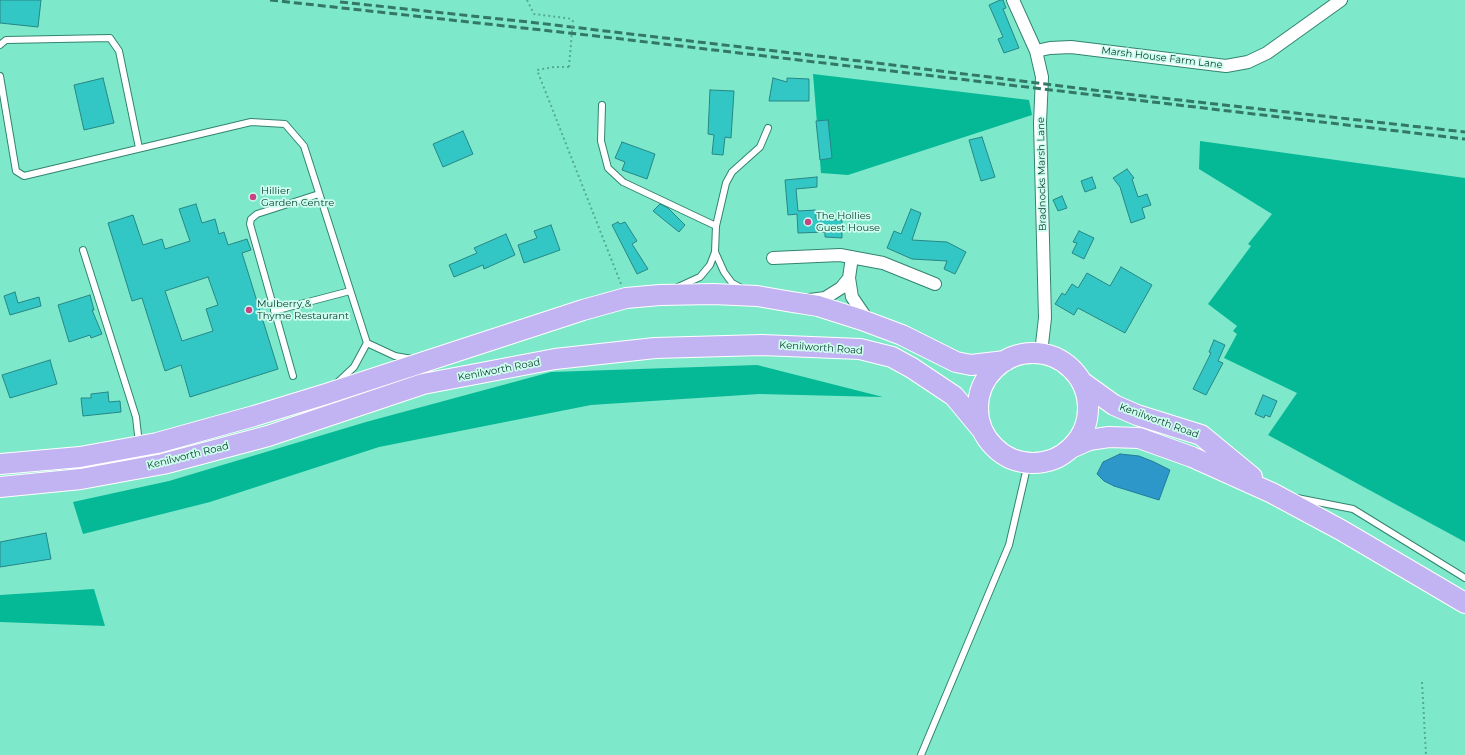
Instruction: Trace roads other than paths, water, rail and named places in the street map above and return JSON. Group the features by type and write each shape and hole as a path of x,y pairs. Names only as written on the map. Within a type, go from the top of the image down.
{"highway":[{"name":"Kenilworth Road","path":"0,464 80,456 157,443 326,394 583,310 626,298 660,295 713,294 757,296 818,306 902,335 956,362 971,366 1005,361"},
{"name":"Kenilworth Road","path":"0,487 81,479 163,464 268,436 423,384 555,359 654,348 762,345 860,350 892,357 912,368 954,396 983,431"},
{"path":"1023,354 1041,354 1058,359 1072,368 1082,382 1088,399 1088,417 1082,434 1071,448 1058,457 1044,462 1028,463 1010,458 994,447 983,431 978,412 981,392 990,374 1005,361 1023,354"},
{"name":"Kenilworth Road","path":"1082,382 1114,405 1137,415 1201,435 1272,493"},
{"name":"Kenilworth Road","path":"1071,448 1089,440 1109,437 1139,438 1192,457 1272,493 1341,530 1465,603"}],"street":[{"name":"Bradnocks Marsh Lane","path":"1013,0 1036,51 1041,66 1042,77 1040,123 1045,318 1041,354"},
{"name":"Marsh House Farm Lane","path":"1036,51 1050,48 1071,47 1226,66 1248,62 1267,53 1341,0"},
{"path":"773,258 840,255 883,263 935,284"},
{"path":"852,258 849,278 852,297 870,323"},
{"name":"Kenilworth Road","path":"792,302 825,298 841,288 849,278"}],"lane":[{"path":"0,45 6,40 110,38 119,51 139,148"},
{"path":"0,76 16,171 24,176 251,122 285,124 304,146 367,343 354,367 326,394"},
{"path":"602,104 601,141 608,168 623,182 716,226"},
{"path":"660,295 700,277 710,265 715,252 716,226 726,183 732,172 760,147 768,128"},
{"path":"293,376 250,224 251,219 257,214 319,194"},
{"path":"83,250 136,417 139,446"},
{"path":"715,252 724,272 732,282 757,296"},
{"path":"274,311 350,291"},
{"path":"367,343 395,356 427,362"},
{"path":"921,755 1010,545 1028,463"},
{"name":"Kenilworth Road","path":"1272,493 1353,509 1465,578"}],"water":[{"path":"1120,454 1139,456 1170,470 1159,500 1114,486 1104,481 1097,474 1103,462"}],"railway":[{"path":"270,0 596,36 1465,139"},
{"path":"340,2 529,22 1126,94 1465,132"}],"place":[{"name":"Hillier Garden Centre","path":"253,197"},
{"name":"The Hollies Guest House","path":"808,222"},
{"name":"Mulberry & Thyme Restaurant","path":"249,310"}]}
